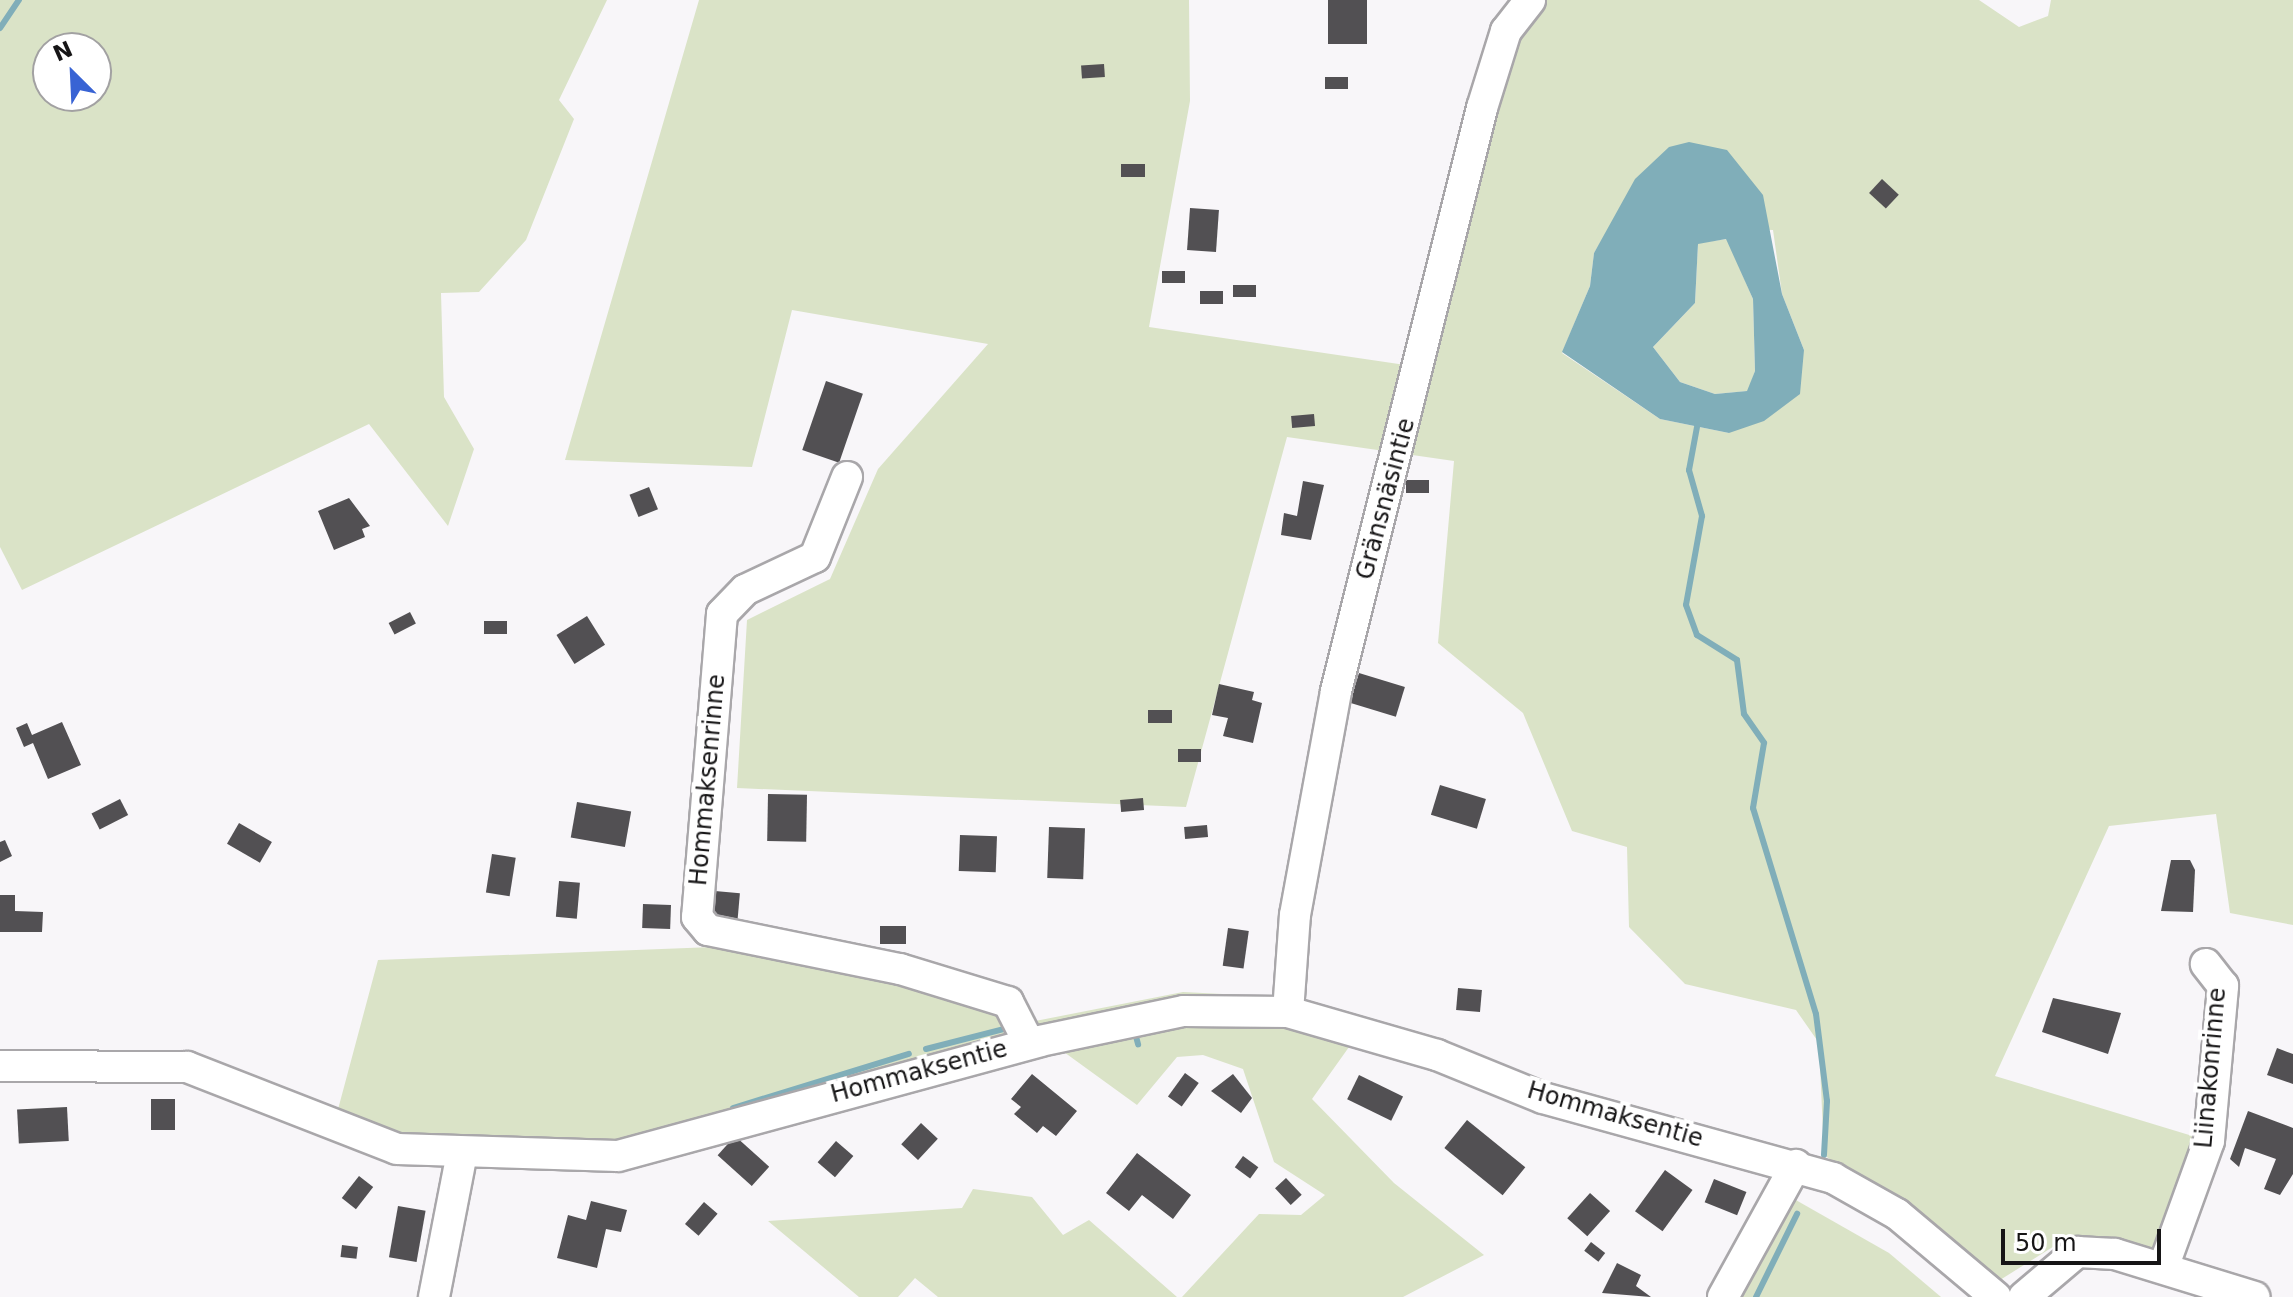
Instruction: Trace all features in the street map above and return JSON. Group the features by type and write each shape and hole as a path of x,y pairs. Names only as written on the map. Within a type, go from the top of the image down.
{"street":[{"name":"Gränsnäsintie","path":"1288,1012 1295,915 1336,691 1482,108 1506,31 1530,0"},
{"name":"Hommaksenrinne","path":"847,477 815,557 745,590 722,614 697,917 722,934 900,969 1008,1002 1029,1043"},
{"name":"Liinakonrinne","path":"2163,1268 2209,1141 2223,986 2206,964"},
{"name":"Hommaksentie","path":"0,1066 187,1067 397,1149 618,1156 662,1148 927,1068 1029,1043 1184,1011 1288,1012 1437,1055 1543,1098 1796,1165 1833,1178 1897,1214 1996,1297"},
{"path":"434,1297 462,1153"},
{"path":"1723,1297 1796,1165"},
{"path":"2024,1297 2077,1252 2163,1268 2255,1297"}],"green space":[{"path":"0,0 607,0 559,100 574,119 526,240 479,292 441,293 444,397 474,449 448,526 369,424 22,590 0,547"},
{"path":"699,0 1189,0 1190,101 1149,327 1419,367 1517,0 1979,0 2019,27 2048,16 2051,0 2293,0 2293,925 2230,913 2216,814 2109,826 1995,1076 2209,1141 2163,1268 2067,1238 2000,1280 1824,1155 1819,1043 1796,1010 1685,984 1629,927 1627,847 1572,831 1523,713 1438,643 1454,461 1287,437 1186,807 737,788 747,620 830,579 878,469 988,344 792,310 752,467 565,460","holes":["1611,225 1773,230 1782,294 1804,350 1729,433 1660,419 1562,353 1590,286 1594,253"]},
{"path":"1727,239 1753,299 1755,371 1748,391 1715,394 1680,382 1653,347 1695,303 1698,243"},
{"path":"764,945 900,969 1020,1024 1183,992 1284,997 1184,1011 614,1156 333,1128 378,960"},
{"path":"1283,1018 1349,1047 1312,1099 1394,1183 1484,1255 1403,1297 1182,1297 1259,1214 1301,1215 1325,1195 1274,1162 1243,1069 1203,1055 1177,1057 1137,1105 1057,1047 1178,1019"},
{"path":"973,1189 1032,1197 1063,1235 1089,1220 1177,1297 938,1297 915,1278 898,1297 859,1297 768,1221 962,1208"},
{"path":"1787,1195 1889,1253 1941,1297 1734,1297"}],"water":[{"path":"1689,142 1727,150 1763,195 1782,294 1804,350 1800,394 1764,421 1729,433 1660,419 1562,352 1590,286 1594,253 1635,179 1669,147","holes":["1726,239 1753,299 1755,371 1747,391 1715,394 1680,382 1653,347 1695,303 1698,244"]}],"building":[{"path":"1328,0 1367,0 1367,44 1328,44"},
{"path":"1104,64 1105,77 1082,79 1081,66"},
{"path":"1325,77 1348,77 1348,89 1325,89"},
{"path":"1121,164 1145,164 1145,177 1121,177"},
{"path":"1882,179 1899,195 1886,209 1869,193"},
{"path":"1190,208 1219,210 1216,252 1187,250"},
{"path":"1162,271 1185,271 1185,283 1162,283"},
{"path":"1233,285 1256,285 1256,297 1233,297"},
{"path":"1200,291 1223,291 1223,304 1200,304"},
{"path":"826,381 863,394 839,463 802,450"},
{"path":"1314,414 1315,426 1292,428 1291,416"},
{"path":"1406,480 1429,480 1429,493 1406,493"},
{"path":"1303,481 1324,485 1311,540 1281,535 1284,513 1297,516"},
{"path":"649,487 658,509 639,517 630,495"},
{"path":"349,498 370,526 362,529 365,537 334,550 318,511"},
{"path":"410,612 416,624 395,634 389,623"},
{"path":"587,616 605,645 574,664 556,635"},
{"path":"484,621 507,621 507,634 484,634"},
{"path":"1359,673 1405,687 1396,717 1350,703"},
{"path":"1219,684 1254,692 1252,700 1262,703 1253,743 1223,736 1228,718 1212,715"},
{"path":"1148,710 1172,710 1172,723 1148,723"},
{"path":"62,722 81,765 48,779 33,743 24,747 16,728 27,723 32,735"},
{"path":"1178,749 1201,749 1201,762 1178,762"},
{"path":"1440,785 1486,799 1477,829 1431,815"},
{"path":"768,794 807,795 806,842 767,841"},
{"path":"1143,798 1144,810 1121,812 1120,800"},
{"path":"120,799 128,815 100,830 91,814"},
{"path":"577,802 631,812 625,847 571,837"},
{"path":"239,823 272,842 260,863 227,844"},
{"path":"1207,825 1208,837 1185,839 1184,827"},
{"path":"1049,827 1085,828 1083,879 1047,878"},
{"path":"960,835 997,836 996,872 959,871"},
{"path":"5,840 12,856 0,862 0,842"},
{"path":"492,854 516,858 510,896 486,893"},
{"path":"2171,860 2190,860 2195,870 2193,912 2161,911"},
{"path":"559,881 580,883 577,919 556,917"},
{"path":"715,891 740,893 737,923 712,921"},
{"path":"0,895 15,895 15,911 43,912 42,932 0,932"},
{"path":"643,904 671,905 670,929 642,928"},
{"path":"880,926 906,926 906,944 880,944"},
{"path":"1228,928 1249,931 1244,969 1223,966"},
{"path":"1458,988 1482,990 1480,1012 1456,1010"},
{"path":"2053,998 2121,1013 2108,1054 2042,1032"},
{"path":"2277,1048 2293,1054 2293,1084 2267,1075"},
{"path":"1185,1073 1199,1083 1182,1106 1168,1096"},
{"path":"1032,1074 1077,1111 1056,1136 1043,1126 1037,1133 1014,1114 1021,1107 1011,1099"},
{"path":"1233,1074 1252,1098 1241,1113 1211,1091"},
{"path":"1359,1075 1403,1096 1391,1121 1347,1099"},
{"path":"151,1099 175,1099 175,1130 151,1130"},
{"path":"67,1107 69,1141 19,1144 17,1110"},
{"path":"2248,1111 2293,1128 2293,1174 2280,1195 2264,1189 2276,1159 2245,1148 2239,1167 2230,1159"},
{"path":"1467,1120 1525,1167 1503,1195 1444,1148"},
{"path":"921,1123 938,1139 918,1160 901,1144"},
{"path":"735,1136 769,1167 752,1186 718,1155"},
{"path":"836,1141 853,1156 835,1177 818,1162"},
{"path":"1137,1153 1191,1195 1173,1219 1142,1195 1129,1211 1106,1193"},
{"path":"1243,1156 1258,1167 1250,1178 1235,1167"},
{"path":"1665,1170 1693,1190 1663,1231 1635,1211"},
{"path":"359,1176 373,1187 356,1209 342,1198"},
{"path":"1286,1178 1302,1195 1291,1205 1275,1188"},
{"path":"1714,1179 1746,1192 1737,1215 1705,1202"},
{"path":"1590,1193 1610,1211 1587,1236 1567,1218"},
{"path":"591,1201 627,1210 621,1232 606,1229 597,1268 557,1258 568,1215 586,1220"},
{"path":"704,1202 718,1214 699,1236 685,1224"},
{"path":"398,1206 426,1211 417,1262 389,1257"},
{"path":"1591,1242 1605,1253 1598,1262 1584,1251"},
{"path":"342,1245 358,1247 356,1259 341,1257"},
{"path":"1617,1263 1641,1275 1636,1286 1651,1297 1602,1293"}],"waterway":[{"path":"0,28 19,0"},
{"path":"1697,427 1689,470 1702,516 1686,605 1697,635 1737,660 1744,714 1764,743 1753,808 1816,1014 1827,1101 1824,1155"},
{"path":"926,1049 1008,1028"},
{"path":"1134,1029 1138,1044"},
{"path":"733,1108 909,1054"},
{"path":"1756,1297 1797,1214"}]}
